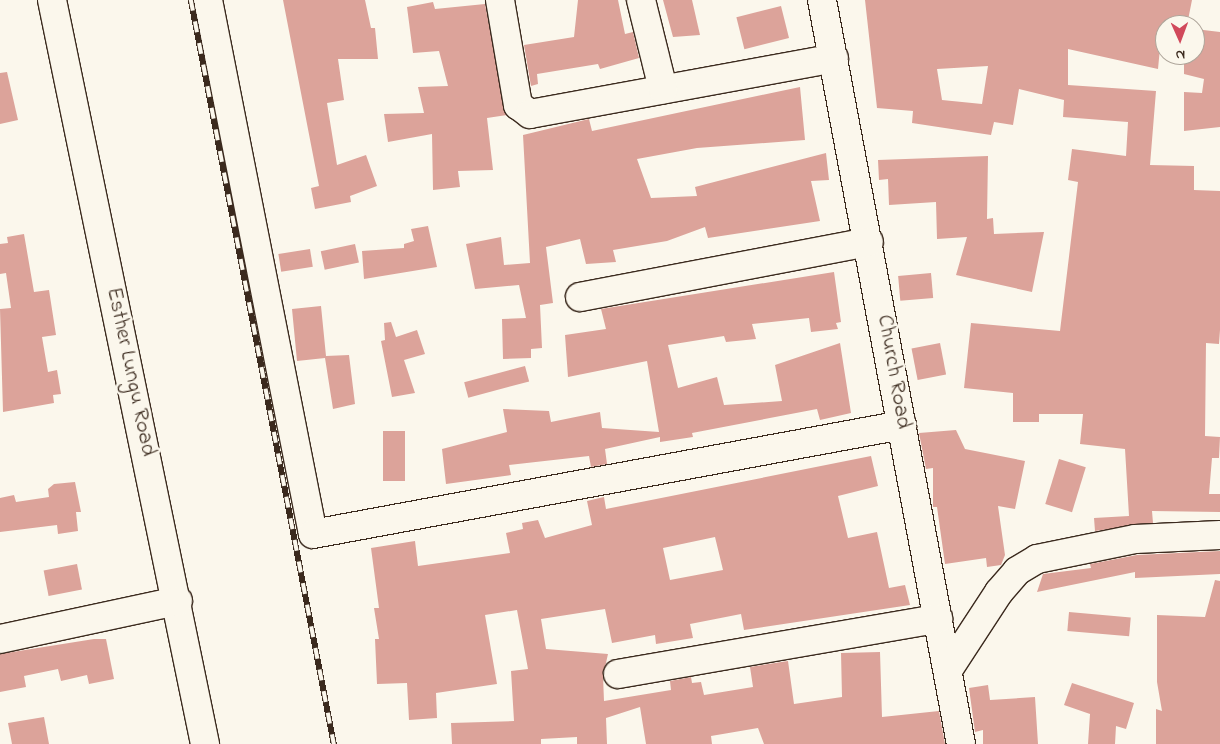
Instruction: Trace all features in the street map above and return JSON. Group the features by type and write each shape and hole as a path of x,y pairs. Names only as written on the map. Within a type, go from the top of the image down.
{"street":[{"name":"Esther Lungu Road","path":"52,0 178,601 205,744"},
{"path":"208,0 313,534 902,425"},
{"path":"500,0 524,112 834,58"},
{"path":"641,0 663,89"},
{"name":"Church Road","path":"822,0 869,242 961,744"},
{"path":"580,297 869,242"},
{"path":"948,670 999,592 1016,571 1037,559 1135,540 1220,536"},
{"path":"0,638 178,601"},
{"path":"618,674 938,619"}],"building":[{"path":"283,0 365,0 371,28 375,28 378,59 338,59 344,100 327,103 337,165 366,155 377,186 350,196 351,202 315,209 311,188 319,186"},
{"path":"578,0 618,0 625,34 633,32 639,58 600,69 598,64 537,74 538,84 531,86 524,45 574,37"},
{"path":"663,0 692,0 700,35 673,37"},
{"path":"865,0 1192,0 1189,15 1155,15 1155,65 1158,65 1158,69 1068,49 1068,85 1156,91 1150,165 1194,166 1194,190 1220,191 1220,330 1219,344 1206,343 1205,436 1220,437 1219,458 1212,458 1209,494 1220,494 1220,512 1152,511 1153,523 1095,531 1094,518 1129,516 1125,449 1080,444 1083,414 1039,414 1039,422 1013,422 1013,393 964,388 971,323 1060,331 1078,182 1068,180 1072,149 1126,156 1128,122 1063,117 1064,100 1019,89 1013,125 994,122 991,135 912,123 913,111 877,108","holes":["988,66 982,104 942,100 937,69"]},
{"path":"433,2 435,9 485,4 507,115 487,118 493,170 458,171 460,187 433,190 432,134 388,142 384,114 424,113 418,87 448,86 439,51 413,53 407,7"},
{"path":"781,6 789,38 744,49 736,17"},
{"path":"1205,30 1220,32 1220,127 1184,131 1184,92 1202,93 1204,79 1184,74 1184,65 1205,65"},
{"path":"7,72 18,120 0,124 0,73"},
{"path":"800,87 805,140 697,148 637,159 651,198 697,196 695,187 826,153 829,180 811,181 820,221 708,238 705,227 667,241 613,250 616,262 586,264 580,239 546,247 553,303 540,305 542,348 531,349 531,358 503,359 502,319 526,318 519,285 475,289 466,244 501,237 504,265 530,263 523,135 589,119 592,131"},
{"path":"988,156 987,219 993,218 994,234 1044,232 1032,292 956,275 967,237 937,239 936,202 889,205 888,179 879,180 878,160"},
{"path":"428,226 437,267 364,279 362,251 404,248 404,244 414,241 411,229"},
{"path":"24,234 34,292 49,290 56,335 42,337 48,372 57,370 61,394 53,395 54,403 3,412 0,309 11,308 6,273 0,274 0,244 8,243 7,237"},
{"path":"355,244 359,263 325,270 321,251"},
{"path":"310,249 313,267 281,272 278,254"},
{"path":"834,272 841,322 836,323 838,329 811,332 809,318 752,324 756,339 726,342 724,336 668,345 678,388 717,377 724,405 782,401 775,365 840,343 851,413 820,420 817,409 692,433 693,437 660,442 660,437 605,449 607,464 591,467 589,456 509,465 511,475 446,484 442,449 507,432 503,409 549,411 551,422 600,412 602,428 659,432 647,361 568,377 565,335 606,329 601,309"},
{"path":"931,273 933,298 900,301 898,276"},
{"path":"321,306 326,356 349,355 355,404 333,409 325,358 297,361 292,309"},
{"path":"391,322 396,337 417,330 425,354 404,360 415,393 392,397 381,341 385,340 384,323"},
{"path":"940,343 946,374 918,380 912,349"},
{"path":"525,366 529,381 468,398 464,382"},
{"path":"956,430 965,449 1025,461 1015,509 998,506 1005,555 1001,565 987,567 986,558 945,564 937,507 933,507 933,468 926,469 919,433"},
{"path":"383,431 405,431 405,481 383,481"},
{"path":"871,456 878,486 838,496 848,538 877,532 889,588 905,585 910,605 744,630 741,614 690,624 693,638 656,644 655,635 612,643 605,609 541,619 546,649 608,654 603,676 604,701 671,690 670,681 691,677 692,683 701,682 704,695 753,687 750,667 788,661 794,704 842,697 841,653 880,652 882,717 939,711 945,744 764,744 758,728 711,736 712,744 646,744 640,707 606,718 607,744 577,744 577,737 541,739 541,744 452,744 451,723 514,721 511,671 528,669 517,610 485,615 497,684 436,693 437,718 409,720 407,683 377,684 375,639 379,639 374,608 379,608 371,548 415,541 418,566 510,553 506,533 523,529 522,523 538,520 545,538 592,525 587,501 604,497 606,509","holes":["715,537 723,570 670,580 663,548"]},
{"path":"1059,459 1086,467 1072,512 1045,504"},
{"path":"75,482 81,512 76,512 78,531 58,534 57,525 0,532 0,498 14,495 16,502 49,497 48,489 54,484"},
{"path":"1220,551 1220,574 1135,578 1135,572 1037,592 1043,574 1091,568 1090,564 1137,555"},
{"path":"77,564 82,590 49,596 44,570"},
{"path":"1215,580 1220,581 1220,744 1156,744 1156,709 1162,711 1157,682 1157,615 1205,617"},
{"path":"1069,612 1131,617 1129,636 1067,631"},
{"path":"94,639 106,639 114,679 89,684 87,675 61,681 58,669 24,676 26,687 0,692 0,654"},
{"path":"1072,683 1134,703 1126,729 1116,726 1115,744 1088,744 1090,714 1064,705"},
{"path":"988,685 990,700 1035,697 1038,744 983,744 983,730 975,732 969,688"},
{"path":"44,717 49,744 12,744 8,723"}],"railway":[{"path":"191,0 334,744"}]}
